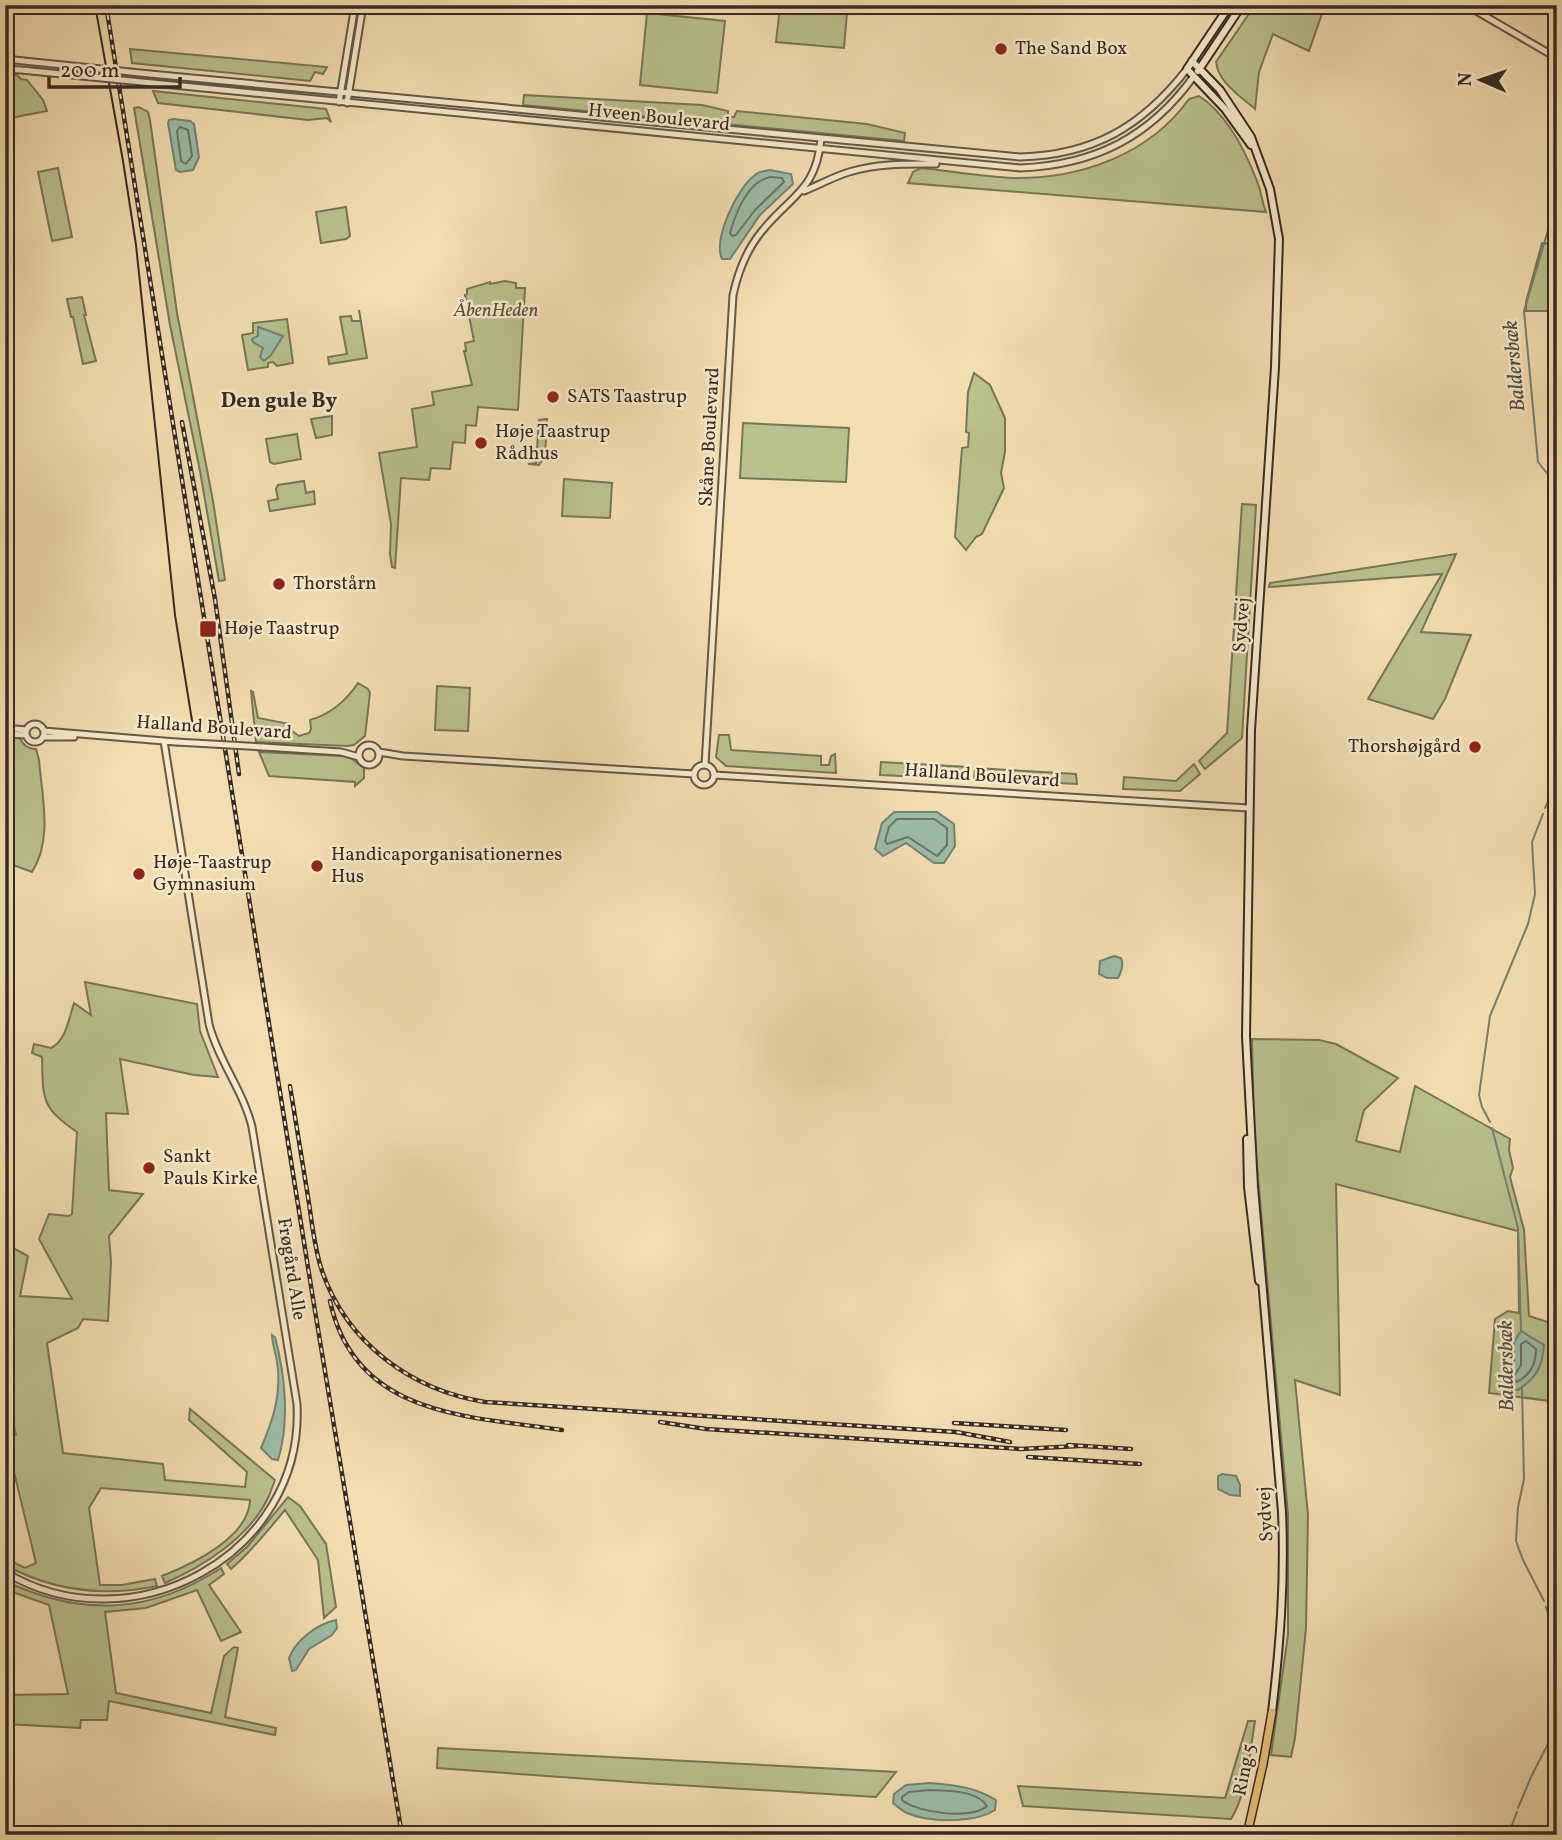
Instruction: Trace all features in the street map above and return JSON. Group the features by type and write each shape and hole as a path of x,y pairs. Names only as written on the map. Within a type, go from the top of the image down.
{"highway":[{"name":"Ring 5","path":"1247,1835 1272,1712"}],"main road":[{"name":"Hveen Boulevard","path":"1187,69 1230,5"},
{"name":"Hveen Boulevard","path":"1194,76 1242,5"},
{"name":"Sydvej","path":"1192,61 1237,113 1251,137 1276,214 1280,266 1248,808 1246,1036 1248,1187 1265,1314 1284,1555 1281,1635 1272,1712"},
{"name":"Sydvej","path":"1187,69 1226,109 1255,151"}],"street":[{"path":"340,102 355,5"},
{"path":"347,103 363,5"},
{"path":"1466,5 1557,58"},
{"name":"Hveen Boulevard","path":"5,60 1002,157 1052,155 1088,146 1122,131 1155,106 1187,69"},
{"name":"Hveen Boulevard","path":"5,69 971,164 1040,167 1091,156 1128,139 1150,124 1174,102 1194,76"},
{"name":"Skåne Boulevard","path":"705,765 733,295 742,266 759,233 802,192 813,176 821,139"},
{"path":"802,192 840,175 873,166 971,164"},
{"path":"36,724 43,734 34,742 28,740 26,732 30,725 36,724"},
{"path":"5,728 26,732"},
{"path":"5,734 26,732"},
{"name":"Halland Boulevard","path":"43,734 359,753"},
{"name":"Frøgård Alle","path":"5,1572 51,1591 96,1600 147,1595 183,1584 221,1560 258,1524 274,1504 294,1454 297,1405 252,1130 244,1103 217,1049 209,1024 164,741"},
{"path":"370,744 375,746 379,755 375,763 369,765 363,763 359,753 370,744"},
{"path":"379,755 694,774"},
{"path":"705,765 712,768 714,775 711,783 703,785 695,780 694,774 698,767 705,765"},
{"name":"Halland Boulevard","path":"714,775 1248,808"}],"green space":[{"path":"1255,5 1325,5 1309,51 1273,34 1259,72 1255,109 1225,82 1216,62"},
{"path":"780,7 847,13 844,48 776,42"},
{"path":"647,13 725,21 717,93 640,85"},
{"path":"130,49 327,67 323,74 315,72 310,81 132,63"},
{"path":"5,74 17,75 27,80 43,100 47,111 5,119"},
{"path":"153,91 326,109 331,122 327,118 308,120 158,103"},
{"path":"524,95 702,105 728,111 728,117 734,117 737,111 867,124 905,133 904,141 523,105"},
{"path":"1199,96 1218,113 1241,145 1257,181 1266,212 908,183 913,172 921,168 1013,178 1063,174 1088,168 1133,149 1173,119 1189,99"},
{"path":"139,107 148,112 150,120 177,313 213,501 225,580 219,581 170,325 134,108"},
{"path":"58,168 72,237 52,241 38,172"},
{"path":"346,207 350,236 321,243 316,212"},
{"path":"1542,243 1557,244 1557,311 1526,311 1526,302"},
{"name":"ÅbenHeden","path":"490,282 516,283 516,288 525,288 518,410 478,407 476,426 466,425 465,443 453,442 450,469 431,468 429,480 401,478 395,568 392,567 391,524 379,453 417,447 412,409 434,405 432,392 472,385 464,351 465,343 474,341 465,295 467,289"},
{"path":"82,297 96,361 83,364 67,299"},
{"path":"351,316 352,321 361,321 367,358 329,364 328,357 347,354 340,317"},
{"path":"287,319 293,363 277,366 273,362 268,363 268,367 248,370 242,335 253,333 253,323"},
{"path":"974,373 990,385 1005,418 1005,452 1001,473 1004,488 982,534 976,537 966,550 955,537 962,448 968,447 968,392"},
{"path":"332,416 332,435 316,438 311,419"},
{"path":"547,419 545,457 539,465 528,464 536,463 539,420"},
{"path":"743,423 849,428 846,482 740,478"},
{"path":"297,434 301,459 274,464 270,462 266,439"},
{"path":"564,479 612,483 610,518 562,516"},
{"path":"304,481 306,493 314,491 315,504 270,511 268,501 278,499 278,485"},
{"path":"1242,504 1256,505 1242,738 1205,769 1199,761 1227,733"},
{"path":"1456,554 1421,632 1471,635 1445,699 1433,719 1368,699 1442,574 1269,587 1270,583"},
{"path":"358,683 370,693 365,736 354,745 256,742 251,691 258,718 290,724 292,731 299,736 309,733 310,720 337,706"},
{"path":"437,686 470,688 468,731 435,730"},
{"path":"5,734 18,735 25,745 36,749 39,760 44,832 42,846 32,872 5,862"},
{"path":"719,735 729,735 731,750 821,756 821,765 829,765 831,756 835,754 836,773 726,766 716,757"},
{"path":"259,752 343,756 351,758 364,768 364,778 355,786 355,782 269,776"},
{"path":"881,762 968,767 967,779 880,775"},
{"path":"1194,764 1200,774 1180,791 1123,789 1124,777 1176,781"},
{"path":"975,768 1076,774 1077,784 974,779"},
{"path":"85,982 197,1004 200,1031 218,1077 194,1075 120,1059 128,1114 106,1113 109,1190 143,1194 109,1236 111,1262 108,1321 83,1319 78,1328 47,1343 63,1453 163,1464 165,1480 245,1487 247,1472 189,1420 190,1409 275,1480 261,1511 238,1537 210,1559 165,1583 162,1576 203,1556 230,1537 240,1526 250,1500 101,1488 89,1508 100,1585 122,1585 155,1579 157,1586 118,1591 60,1586 5,1565 5,1558 25,1568 36,1563 7,1443 13,1441 9,1433 5,1434 5,1249 8,1245 28,1256 20,1296 72,1299 39,1239 49,1214 72,1214 77,1132 50,1109 44,1093 42,1057 32,1053 34,1044 51,1048 56,1045 66,1028 74,1003 91,1015"},
{"path":"1252,1039 1319,1040 1336,1044 1398,1078 1364,1110 1356,1141 1400,1152 1415,1086 1510,1139 1509,1150 1513,1168 1510,1177 1524,1230 1529,1316 1557,1325 1557,1402 1489,1393 1495,1319 1508,1311 1519,1313 1518,1231 1336,1184 1340,1395 1295,1380 1308,1515 1306,1628 1291,1757 1271,1755 1288,1635 1288,1515 1254,1133"},
{"path":"288,1497 300,1506 326,1544 336,1607 324,1618 318,1560 285,1510 239,1562 231,1569 227,1564 247,1547"},
{"path":"221,1568 224,1574 209,1585 241,1632 221,1641 197,1590 146,1608 105,1612 116,1693 211,1713 224,1656 234,1647 238,1648 225,1717 276,1728 275,1735 109,1701 107,1720 81,1720 80,1728 5,1724 5,1695 68,1694 49,1605 10,1591 5,1588 5,1581 61,1601 115,1605 142,1602 168,1594"},
{"path":"1248,1721 1255,1721 1247,1772 1241,1797 1231,1819 1023,1806 1018,1786 1225,1798"},
{"path":"438,1748 896,1772 876,1797 437,1768"}],"water":[{"path":"173,119 194,124 199,157 193,170 176,170 168,123"},
{"path":"770,170 791,174 793,184 760,215 730,259 722,259 721,239 734,202 755,175"},
{"path":"258,327 283,336 264,361 260,357 263,348 252,339 258,336"},
{"path":"894,812 937,812 954,824 955,846 944,863 934,863 906,843 883,856 875,849 882,823"},
{"path":"1114,956 1121,958 1122,963 1118,978 1107,978 1099,974 1100,961"},
{"path":"1521,1331 1544,1345 1542,1360 1534,1376 1518,1390 1507,1389 1505,1380 1514,1363 1514,1342"},
{"path":"272,1335 275,1337 278,1351 285,1398 284,1430 278,1460 272,1459 261,1448 273,1417 277,1396 278,1374"},
{"path":"1218,1476 1236,1476 1240,1485 1240,1496 1218,1489"},
{"path":"336,1620 337,1628 332,1635 309,1649 296,1670 292,1671 289,1658 302,1639 315,1629"},
{"path":"930,1783 980,1792 996,1800 995,1810 976,1817 939,1820 907,1813 893,1803 894,1794 906,1785"}],"waterway":[{"name":"Baldersbæk","path":"1557,200 1524,311 1538,462 1557,486"},
{"name":"Baldersbæk","path":"1545,808 1557,782"},
{"name":"Baldersbæk","path":"1490,1122 1479,1095 1490,1016 1528,924 1535,894 1532,842 1543,814"},
{"name":"Baldersbæk","path":"1492,1128 1518,1228 1521,1331"},
{"name":"Baldersbæk","path":"1522,1388 1524,1479 1518,1507 1516,1541 1544,1601"},
{"path":"5,1390 16,1435"},
{"name":"Baldersbæk","path":"1546,1607 1557,1641"},
{"name":"Baldersbæk","path":"1518,1808 1553,1734 1557,1718"},
{"name":"Baldersbæk","path":"1508,1835 1517,1812"}],"tram line":[{"path":"95,5 136,245 175,615 194,733"}],"railway":[{"path":"106,5 315,1311 402,1835"},
{"path":"182,422 215,599 239,774"},
{"path":"290,1086 315,1244 333,1297 365,1341 385,1359 432,1387 485,1402 956,1432 1010,1442"},
{"path":"330,1301 343,1339 363,1368 389,1389 419,1403 453,1413 562,1430"},
{"path":"660,1422 706,1429 1021,1449 1079,1446"},
{"path":"954,1423 1066,1430"},
{"path":"1068,1445 1131,1449"},
{"path":"1028,1457 1140,1464"}],"place":[{"name":"The Sand Box","path":"1001,49"},
{"name":"SATS Taastrup","path":"553,397"},
{"name":"Høje Taastrup Rådhus","path":"481,443"},
{"name":"Thorstårn","path":"279,584"},
{"name":"Høje Taastrup","path":"208,629"},
{"name":"Thorshøjgård","path":"1475,747"},
{"name":"Handicaporganisationernes Hus","path":"317,866"},
{"name":"Høje-Taastrup Gymnasium","path":"139,874"},
{"name":"Sankt Pauls Kirke","path":"149,1168"}],"district":[{"name":"Den gule By","path":"279,401"}]}
